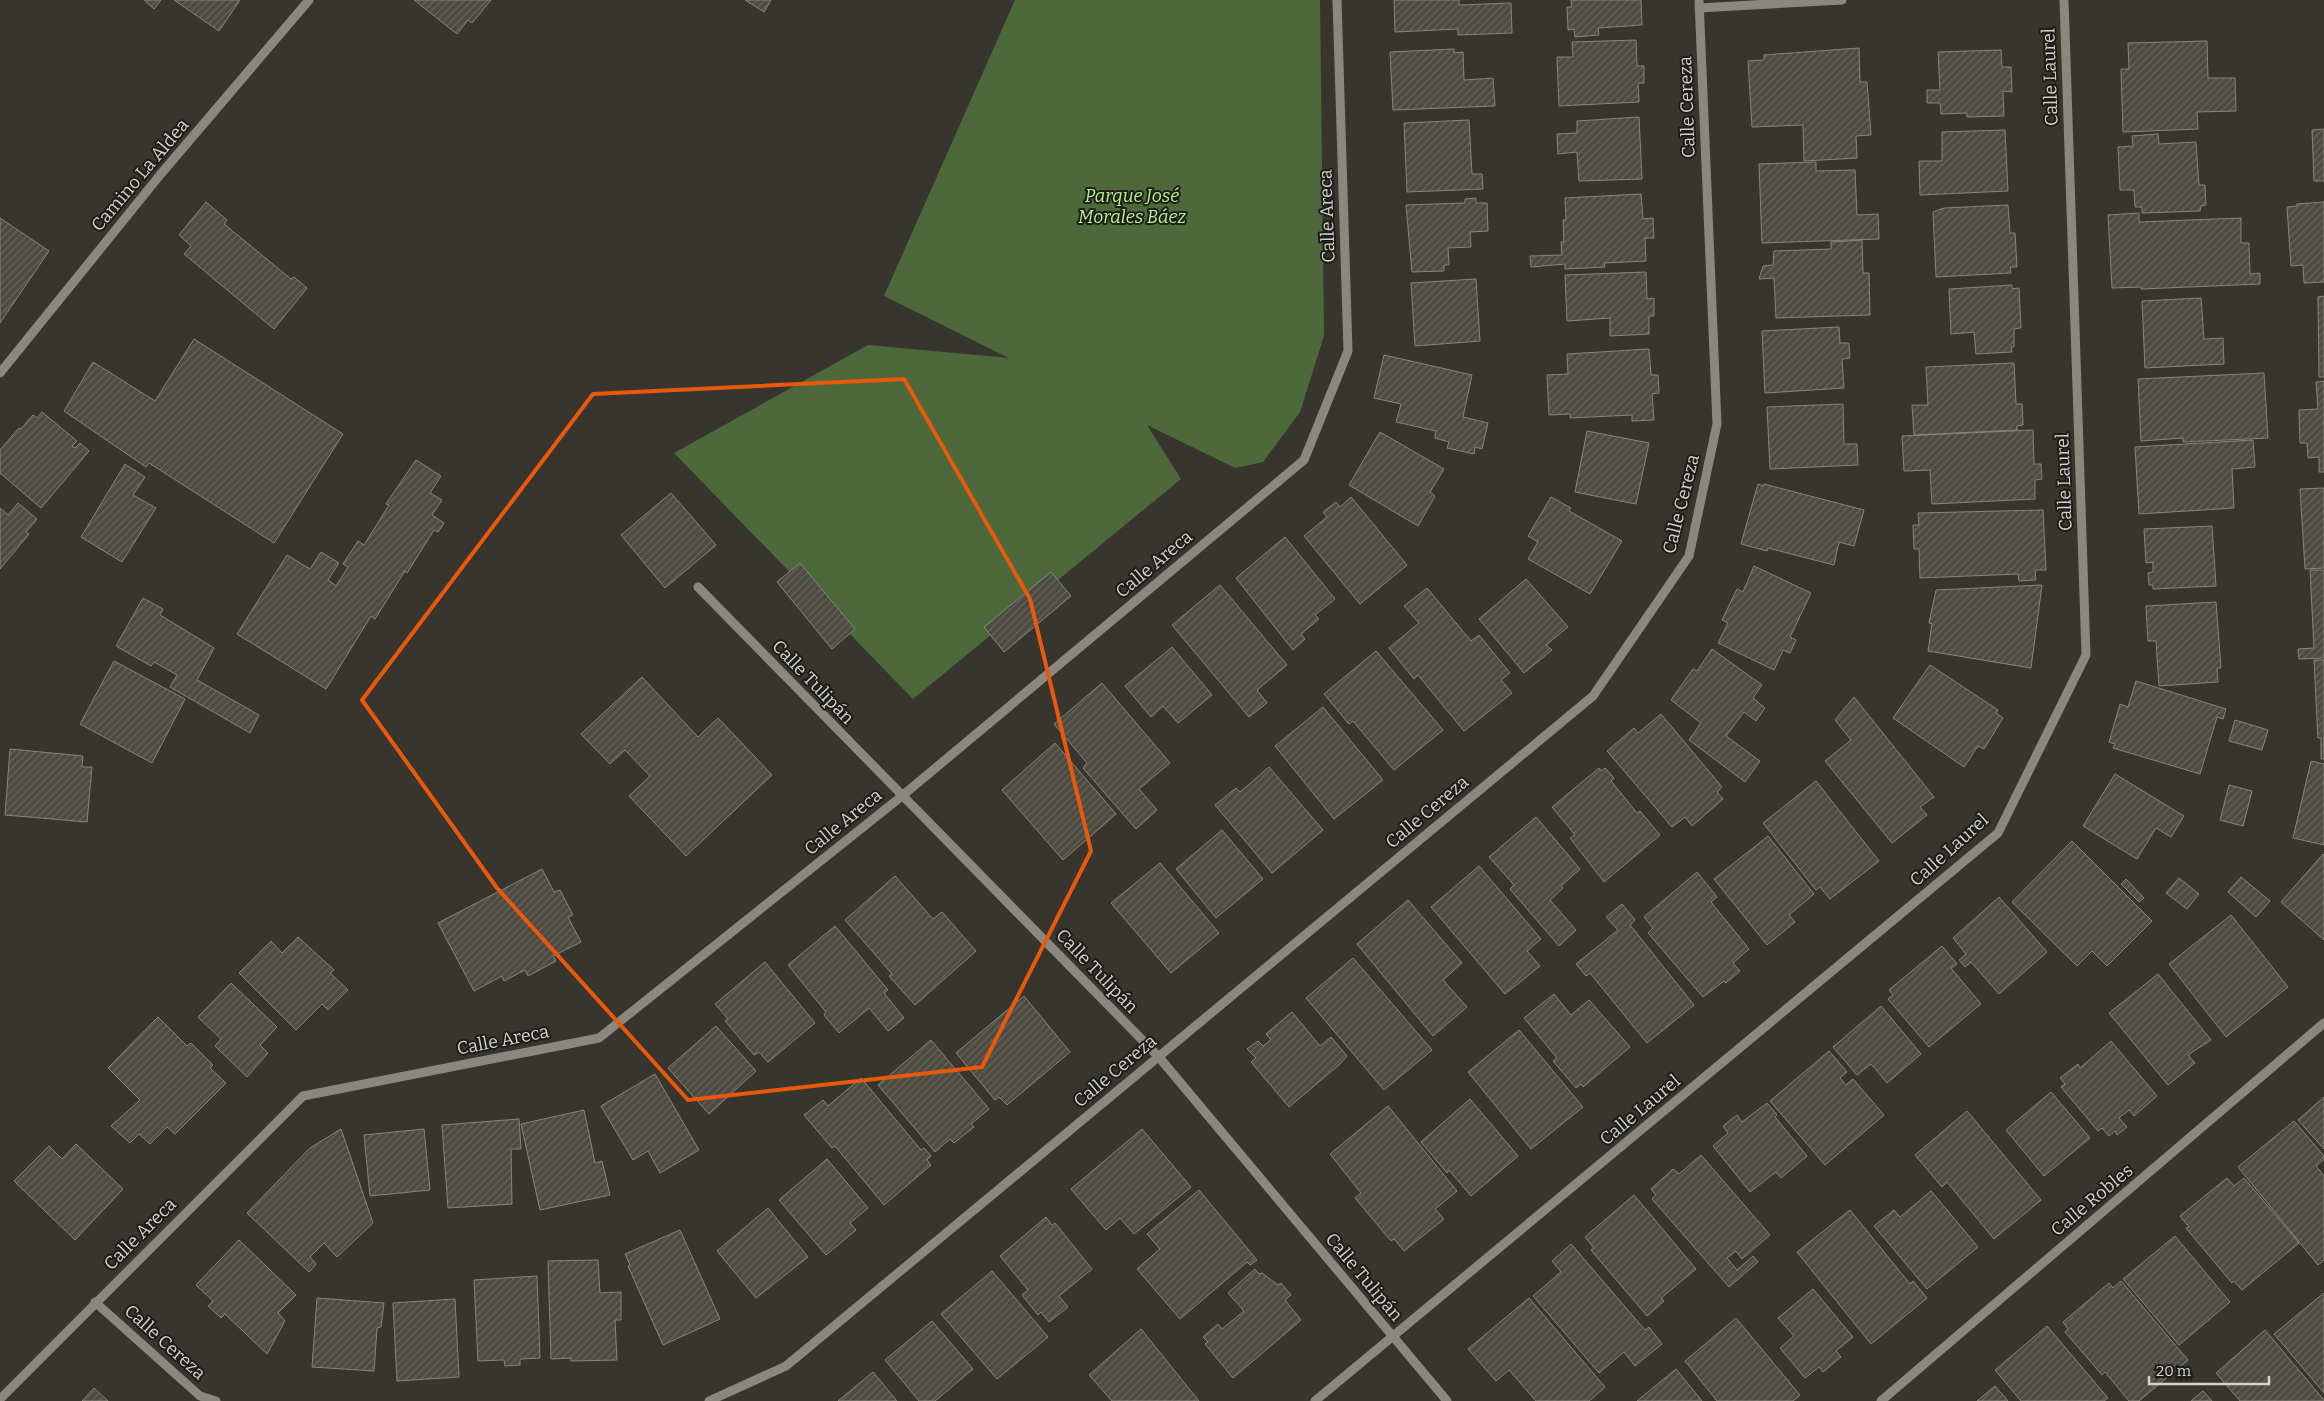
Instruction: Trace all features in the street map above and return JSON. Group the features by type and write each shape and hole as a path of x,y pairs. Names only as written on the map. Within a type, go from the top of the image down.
{"street":[{"name":"Camino La Aldea","path":"0,373 160,175 309,0"},
{"name":"Calle Areca","path":"0,1399 303,1096 599,1038 902,796 1304,460 1348,351 1337,0"},
{"path":"1699,4 1842,0"},
{"name":"Calle Laurel","path":"1314,1401 1998,833 2086,655 2064,0"},
{"name":"Calle Cereza","path":"709,1401 786,1366 1594,696 1689,556 1717,424 1699,4"},
{"name":"Calle Tulipán","path":"698,587 1158,1056 1448,1401"},
{"name":"Calle Robles","path":"1881,1401 2324,1023"},
{"name":"Calle Cereza","path":"95,1302 200,1396 216,1401"}],"highlighted area":[{"path":"904,379 1030,599 1091,851 982,1067 688,1100 497,888 362,700 593,394"}],"green space":[{"name":"Parque José Morales Báez","path":"1015,0 1320,0 1324,336 1300,412 1263,462 1235,468 1147,425 1181,479 913,699 674,453 868,345 1009,358 884,296"}],"building":[{"path":"144,0 161,0 154,9"},
{"path":"174,0 240,0 219,31"},
{"path":"414,0 491,0 472,23 468,20 457,34"},
{"path":"745,0 771,0 764,12"},
{"path":"1394,0 1459,0 1459,5 1511,3 1512,33 1458,35 1458,29 1395,32"},
{"path":"1571,0 1641,0 1642,25 1598,28 1599,35 1575,37 1574,29 1568,30 1567,7 1572,7"},
{"path":"1636,40 1637,66 1644,66 1644,83 1638,83 1639,102 1559,106 1557,57 1573,57 1572,42"},
{"path":"2207,41 2208,78 2235,78 2236,111 2197,112 2198,129 2123,132 2121,69 2129,69 2128,43"},
{"path":"1859,48 1860,82 1867,82 1871,135 1856,136 1857,158 1804,161 1803,125 1752,127 1748,61 1764,60 1764,55"},
{"path":"1454,49 1454,53 1463,52 1464,80 1493,78 1495,106 1393,110 1390,52"},
{"path":"2001,50 2002,67 2011,67 2012,92 2003,91 2004,116 1967,117 1967,113 1941,114 1940,103 1927,103 1927,90 1940,90 1938,52"},
{"path":"1639,117 1642,179 1579,181 1577,152 1558,154 1557,134 1577,133 1577,121"},
{"path":"1469,120 1472,174 1482,174 1483,189 1407,192 1404,123"},
{"path":"2324,129 2324,181 2314,181 2312,130"},
{"path":"2005,130 2008,191 1920,195 1919,161 1942,161 1942,132"},
{"path":"2158,134 2159,144 2196,142 2199,185 2205,185 2206,205 2201,206 2200,211 2142,213 2142,207 2135,207 2134,190 2120,190 2118,147 2133,146 2132,136"},
{"path":"1816,162 1816,171 1855,170 1857,215 1878,214 1879,239 1762,243 1759,164"},
{"path":"1641,194 1643,219 1653,218 1654,238 1645,238 1646,261 1604,263 1605,267 1565,269 1565,264 1531,267 1530,256 1562,255 1561,242 1564,242 1563,220 1566,220 1565,198"},
{"path":"1476,198 1476,203 1487,203 1488,231 1470,232 1471,247 1448,248 1449,265 1444,265 1444,271 1412,272 1406,205 1465,203 1465,199"},
{"path":"206,202 227,220 224,224 291,279 294,277 307,288 274,329 184,254 191,246 179,235"},
{"path":"2324,202 2324,282 2304,283 2303,265 2291,266 2287,207 2297,206 2297,204"},
{"path":"2008,205 2010,233 2015,233 2017,267 2010,267 2011,273 1936,277 1933,212 1944,208"},
{"path":"2139,213 2139,222 2241,218 2241,243 2249,243 2250,274 2260,273 2260,284 2141,289 2141,287 2112,288 2108,215"},
{"path":"0,218 49,251 0,323"},
{"path":"1862,240 1863,273 1869,273 1870,315 1776,318 1774,278 1759,279 1763,266 1773,265 1774,251 1831,249 1831,242"},
{"path":"1646,272 1647,299 1654,298 1654,316 1649,316 1649,334 1610,336 1610,318 1567,321 1565,275"},
{"path":"1476,279 1480,341 1415,346 1411,283"},
{"path":"2012,285 2012,289 2019,288 2021,328 2014,329 2014,347 2011,347 2012,352 1976,354 1974,332 1951,334 1949,289"},
{"path":"2324,296 2324,377 2319,377 2318,297"},
{"path":"2201,298 2204,339 2223,338 2224,364 2145,368 2142,301"},
{"path":"1839,327 1840,343 1849,343 1850,358 1842,359 1844,388 1765,393 1762,331"},
{"path":"194,339 343,434 274,543 149,463 146,467 64,411 93,362 155,401"},
{"path":"1649,349 1651,375 1658,375 1659,393 1652,394 1654,420 1632,421 1632,415 1570,418 1570,414 1549,415 1547,375 1568,374 1567,354"},
{"path":"1384,355 1472,375 1463,417 1488,423 1482,449 1475,447 1474,454 1447,448 1449,442 1435,438 1436,431 1396,422 1401,404 1374,398"},
{"path":"2014,363 2016,404 2022,404 2023,425 2017,426 2017,430 1914,435 1912,405 1928,405 1926,367"},
{"path":"2264,373 2268,438 2183,442 2183,438 2141,441 2138,379"},
{"path":"2324,381 2324,472 2319,472 2319,457 2308,458 2307,443 2300,443 2299,410 2318,409 2316,382"},
{"path":"1843,404 1844,444 1857,444 1858,465 1770,469 1767,407"},
{"path":"42,412 77,441 72,446 75,448 80,443 89,451 41,508 0,473 0,450 33,415 37,418"},
{"path":"2033,430 2034,464 2041,464 2042,479 2035,480 2035,499 1932,504 1930,470 1904,471 1902,436"},
{"path":"1587,431 1649,443 1636,504 1575,492"},
{"path":"1380,432 1444,469 1430,492 1435,496 1418,526 1349,485"},
{"path":"2253,440 2255,467 2232,469 2234,508 2139,514 2135,447"},
{"path":"416,460 441,476 430,493 442,500 432,515 444,523 438,532 434,530 407,573 405,571 375,619 371,616 326,689 237,634 287,555 310,569 321,552 339,563 328,580 336,586 348,567 343,564 358,541 364,545 389,505 386,504"},
{"path":"125,464 145,477 133,495 156,508 122,562 81,537"},
{"path":"1758,484 1864,510 1854,546 1839,542 1834,565 1768,548 1767,551 1741,544"},
{"path":"2324,488 2324,568 2305,569 2300,489"},
{"path":"671,493 716,545 665,588 621,535"},
{"path":"1351,497 1407,565 1360,604 1304,536 1327,517 1323,512 1336,502 1340,507"},
{"path":"1551,497 1571,508 1569,511 1622,541 1590,594 1528,559 1538,542 1528,536"},
{"path":"18,503 37,519 26,532 29,534 0,569 0,508 8,515"},
{"path":"2043,510 2046,570 2035,570 2036,580 2019,581 2018,574 1920,578 1919,549 1914,549 1913,525 1919,525 1918,513"},
{"path":"2212,526 2216,586 2153,589 2153,585 2149,585 2148,573 2153,572 2153,562 2146,563 2144,529"},
{"path":"1285,537 1335,599 1315,615 1319,619 1301,634 1305,639 1293,650 1236,578"},
{"path":"800,563 855,629 832,649 777,582"},
{"path":"1754,566 1811,593 1790,637 1796,640 1790,653 1783,650 1774,670 1718,643 1728,623 1722,620 1737,589 1743,592"},
{"path":"2310,570 2324,570 2324,658 2299,659 2298,649 2314,648"},
{"path":"1051,572 1071,596 1004,652 984,627"},
{"path":"1526,579 1568,627 1546,645 1552,650 1524,673 1479,619"},
{"path":"1220,585 1287,665 1257,690 1267,703 1249,717 1172,625"},
{"path":"2042,585 2031,668 1928,651 1932,624 1929,623 1936,590"},
{"path":"1427,588 1471,641 1479,635 1510,673 1501,680 1512,693 1464,731 1418,675 1414,679 1389,648 1419,623 1404,606"},
{"path":"143,598 163,609 160,615 214,648 197,680 259,715 250,733 170,687 177,675 154,662 151,666 116,646"},
{"path":"2216,602 2221,668 2217,668 2218,682 2159,686 2156,641 2148,641 2146,606"},
{"path":"1172,647 1212,695 1178,723 1163,706 1151,717 1125,686"},
{"path":"1712,649 1762,685 1753,698 1765,708 1756,721 1744,712 1726,736 1760,761 1745,782 1689,740 1701,723 1671,700 1693,669 1697,671"},
{"path":"1376,651 1443,730 1394,770 1353,721 1349,724 1324,694"},
{"path":"2314,660 2324,660 2324,759 2321,759 2321,738 2318,738"},
{"path":"114,661 185,699 152,763 80,724"},
{"path":"1930,665 1998,710 1996,713 2003,718 1984,749 1978,746 1964,767 1893,718"},
{"path":"642,677 698,737 718,718 772,775 686,856 629,796 650,776 625,750 610,764 581,734"},
{"path":"2136,681 2226,709 2223,719 2217,717 2200,774 2113,748 2115,744 2109,742 2120,704 2128,707"},
{"path":"1102,683 1170,763 1139,789 1157,810 1136,829 1083,768 1087,763 1054,724"},
{"path":"1854,697 1934,797 1920,807 1927,815 1892,843 1825,761 1851,740 1835,720"},
{"path":"1323,707 1383,780 1334,819 1275,746"},
{"path":"1661,714 1722,787 1717,792 1723,799 1692,826 1685,817 1672,827 1607,751 1634,728 1638,733"},
{"path":"2235,720 2268,730 2262,750 2229,741"},
{"path":"1055,743 1116,814 1063,860 1002,790"},
{"path":"10,749 83,756 82,767 92,767 87,822 5,815"},
{"path":"2311,761 2324,764 2324,845 2293,838"},
{"path":"1269,767 1323,830 1272,873 1215,805 1236,788 1240,792"},
{"path":"1599,768 1601,771 1605,768 1614,778 1611,781 1637,813 1640,811 1660,835 1604,882 1570,838 1575,835 1552,807"},
{"path":"2115,774 2184,816 2171,837 2156,828 2137,859 2083,826"},
{"path":"1816,781 1879,861 1830,899 1820,887 1816,890 1763,823"},
{"path":"2229,785 2252,791 2243,826 2220,820"},
{"path":"1536,817 1580,869 1561,886 1563,888 1550,900 1576,930 1559,946 1510,889 1514,885 1489,857"},
{"path":"1222,830 1263,879 1216,918 1176,869"},
{"path":"1768,836 1814,894 1789,915 1795,922 1767,945 1714,879"},
{"path":"2072,841 2152,921 2107,966 2092,951 2077,966 2012,902"},
{"path":"2324,855 2324,940 2281,902"},
{"path":"1160,863 1219,933 1171,973 1111,903"},
{"path":"1479,866 1541,939 1527,951 1540,966 1505,994 1431,907"},
{"path":"542,869 554,892 560,890 573,915 568,917 581,942 553,956 556,961 528,976 525,970 504,981 502,976 474,991 438,923"},
{"path":"1697,872 1717,897 1711,902 1749,949 1733,963 1740,971 1726,983 1724,981 1703,997 1648,933 1653,928 1644,917"},
{"path":"895,876 933,919 942,912 976,951 915,1005 889,976 892,974 845,920"},
{"path":"2241,877 2270,901 2256,917 2228,892"},
{"path":"2179,878 2199,894 2187,909 2166,893"},
{"path":"2126,879 2144,898 2139,902 2121,884"},
{"path":"1999,897 2047,952 1999,994 1971,962 1965,967 1959,960 1966,954 1953,938"},
{"path":"1408,900 1462,963 1443,980 1467,1007 1433,1036 1357,944"},
{"path":"1622,904 1635,920 1630,925 1694,1005 1647,1043 1590,973 1586,976 1576,964 1618,930 1606,917"},
{"path":"2231,915 2288,987 2226,1037 2169,964"},
{"path":"835,926 888,990 884,993 904,1018 888,1031 869,1008 839,1033 824,1015 826,1012 788,965"},
{"path":"298,937 334,970 330,973 348,990 328,1010 322,1004 296,1030 239,973 271,941 282,953"},
{"path":"1942,946 1957,964 1951,968 1981,1004 1929,1047 1888,999 1893,995 1889,990"},
{"path":"1353,958 1432,1050 1384,1090 1306,998"},
{"path":"765,962 815,1023 768,1062 759,1052 754,1055 725,1021 728,1019 715,1004"},
{"path":"2158,974 2211,1040 2188,1055 2195,1063 2168,1085 2109,1013"},
{"path":"231,983 277,1027 260,1045 268,1053 247,1077 215,1046 221,1039 198,1017"},
{"path":"1554,994 1571,1015 1589,1000 1630,1047 1583,1087 1581,1084 1576,1088 1553,1061 1557,1058 1524,1018"},
{"path":"1024,996 1070,1052 1007,1105 999,1097 995,1100 956,1053"},
{"path":"1881,1006 1921,1054 1887,1083 1871,1064 1857,1075 1833,1047"},
{"path":"1292,1012 1320,1046 1331,1037 1347,1056 1289,1107 1251,1062 1256,1058 1247,1049 1258,1041 1263,1046 1271,1040 1266,1034"},
{"path":"158,1017 187,1046 191,1043 213,1065 210,1068 226,1083 175,1134 167,1127 150,1144 139,1134 130,1143 111,1126 140,1100 108,1068"},
{"path":"716,1026 756,1071 709,1114 668,1068"},
{"path":"1519,1030 1583,1107 1531,1149 1468,1072"},
{"path":"931,1040 989,1109 971,1124 974,1127 954,1143 950,1139 935,1152 878,1085"},
{"path":"2111,1041 2157,1096 2134,1116 2129,1110 2119,1118 2127,1127 2117,1135 2115,1131 2109,1136 2102,1128 2098,1131 2061,1087 2065,1084 2060,1078 2078,1064 2080,1068"},
{"path":"1829,1051 1847,1072 1840,1078 1846,1085 1853,1079 1884,1115 1825,1165 1770,1101"},
{"path":"655,1074 699,1150 660,1173 648,1151 633,1160 601,1106"},
{"path":"861,1078 921,1150 924,1148 931,1156 927,1160 931,1165 884,1205 835,1146 832,1148 804,1115 823,1100 828,1106"},
{"path":"2051,1092 2090,1138 2044,1176 2006,1130"},
{"path":"2324,1097 2324,1149 2298,1120"},
{"path":"1470,1099 1518,1156 1471,1196 1449,1170 1447,1173 1421,1142"},
{"path":"1767,1103 1777,1115 1775,1117 1807,1156 1781,1178 1776,1172 1750,1192 1713,1146 1728,1133 1723,1126 1737,1115 1742,1122"},
{"path":"1388,1106 1457,1191 1435,1209 1444,1219 1404,1251 1394,1239 1391,1241 1355,1198 1361,1193 1330,1154"},
{"path":"584,1110 595,1163 602,1161 610,1195 540,1210 521,1124"},
{"path":"1967,1111 2041,1200 1994,1239 1947,1182 1942,1187 1915,1155"},
{"path":"519,1119 521,1149 511,1149 512,1204 448,1208 442,1125"},
{"path":"2294,1121 2324,1156 2324,1159 2316,1166 2324,1176 2324,1260 2318,1265 2238,1167"},
{"path":"341,1129 373,1223 337,1257 324,1243 310,1257 316,1264 309,1272 247,1213 310,1148"},
{"path":"424,1129 430,1190 370,1196 364,1135"},
{"path":"1142,1129 1191,1187 1134,1234 1120,1218 1106,1230 1071,1189"},
{"path":"76,1144 123,1189 75,1240 14,1181 49,1146 62,1159"},
{"path":"1701,1155 1770,1235 1742,1259 1736,1251 1727,1258 1737,1270 1753,1256 1758,1262 1729,1287 1652,1199 1656,1195 1651,1189 1673,1169 1679,1174"},
{"path":"827,1159 868,1208 850,1223 856,1230 826,1255 779,1200"},
{"path":"2227,1178 2234,1186 2244,1178 2299,1243 2242,1290 2234,1281 2232,1283 2186,1228 2189,1227 2180,1216"},
{"path":"1199,1190 1257,1260 1250,1265 1247,1262 1180,1319 1137,1269 1160,1249 1147,1234"},
{"path":"1931,1191 1978,1247 1927,1289 1874,1226 1894,1210 1900,1217"},
{"path":"1634,1195 1696,1269 1661,1298 1664,1301 1647,1316 1591,1250 1594,1248 1585,1237"},
{"path":"768,1208 808,1257 756,1298 717,1251"},
{"path":"1850,1210 1910,1284 1913,1281 1927,1298 1871,1344 1797,1252"},
{"path":"1046,1217 1052,1225 1055,1223 1092,1269 1059,1296 1068,1307 1049,1322 1041,1312 1038,1315 1022,1295 1028,1290 1000,1256"},
{"path":"680,1230 720,1319 663,1345 628,1266 630,1265 625,1254"},
{"path":"2175,1236 2230,1302 2179,1345 2123,1279"},
{"path":"239,1240 296,1295 278,1313 285,1321 267,1354 225,1314 221,1318 208,1306 213,1301 196,1285"},
{"path":"1571,1244 1645,1330 1649,1327 1662,1344 1635,1366 1624,1352 1599,1373 1533,1296 1561,1272 1552,1261"},
{"path":"598,1260 600,1293 621,1292 621,1320 615,1320 617,1360 571,1361 571,1358 551,1359 548,1261"},
{"path":"1255,1269 1259,1274 1262,1273 1278,1285 1281,1283 1291,1295 1285,1300 1301,1320 1233,1378 1205,1344 1208,1342 1203,1337 1218,1324 1222,1329 1244,1311 1228,1293"},
{"path":"992,1271 1048,1337 997,1379 941,1314"},
{"path":"537,1276 540,1358 520,1359 520,1365 505,1366 504,1360 478,1361 474,1280"},
{"path":"2121,1281 2188,1360 2139,1401 2129,1401 2105,1372 2102,1375 2065,1332 2068,1329 2063,1322 2109,1283 2113,1288"},
{"path":"1813,1289 1853,1337 1836,1351 1841,1357 1823,1372 1819,1367 1805,1378 1780,1348 1794,1336 1778,1318"},
{"path":"2324,1293 2324,1393 2274,1334"},
{"path":"317,1298 384,1303 381,1327 377,1328 374,1371 312,1367"},
{"path":"1529,1298 1605,1387 1589,1401 1536,1401 1509,1370 1496,1381 1468,1349"},
{"path":"455,1299 459,1377 397,1381 393,1303"},
{"path":"1736,1318 1800,1395 1793,1401 1717,1401 1685,1361"},
{"path":"932,1321 973,1369 935,1401 919,1401 885,1360"},
{"path":"2047,1326 2108,1398 2104,1401 2021,1401 1995,1370"},
{"path":"1141,1329 1199,1401 1112,1401 1089,1375"},
{"path":"2265,1330 2324,1401 2240,1401 2216,1373"},
{"path":"1676,1369 1702,1401 1637,1401"},
{"path":"873,1372 897,1401 838,1401"},
{"path":"1995,1386 2008,1401 1977,1401"},
{"path":"94,1388 108,1401 82,1401"},
{"path":"2203,1391 2212,1401 2191,1401"}]}
